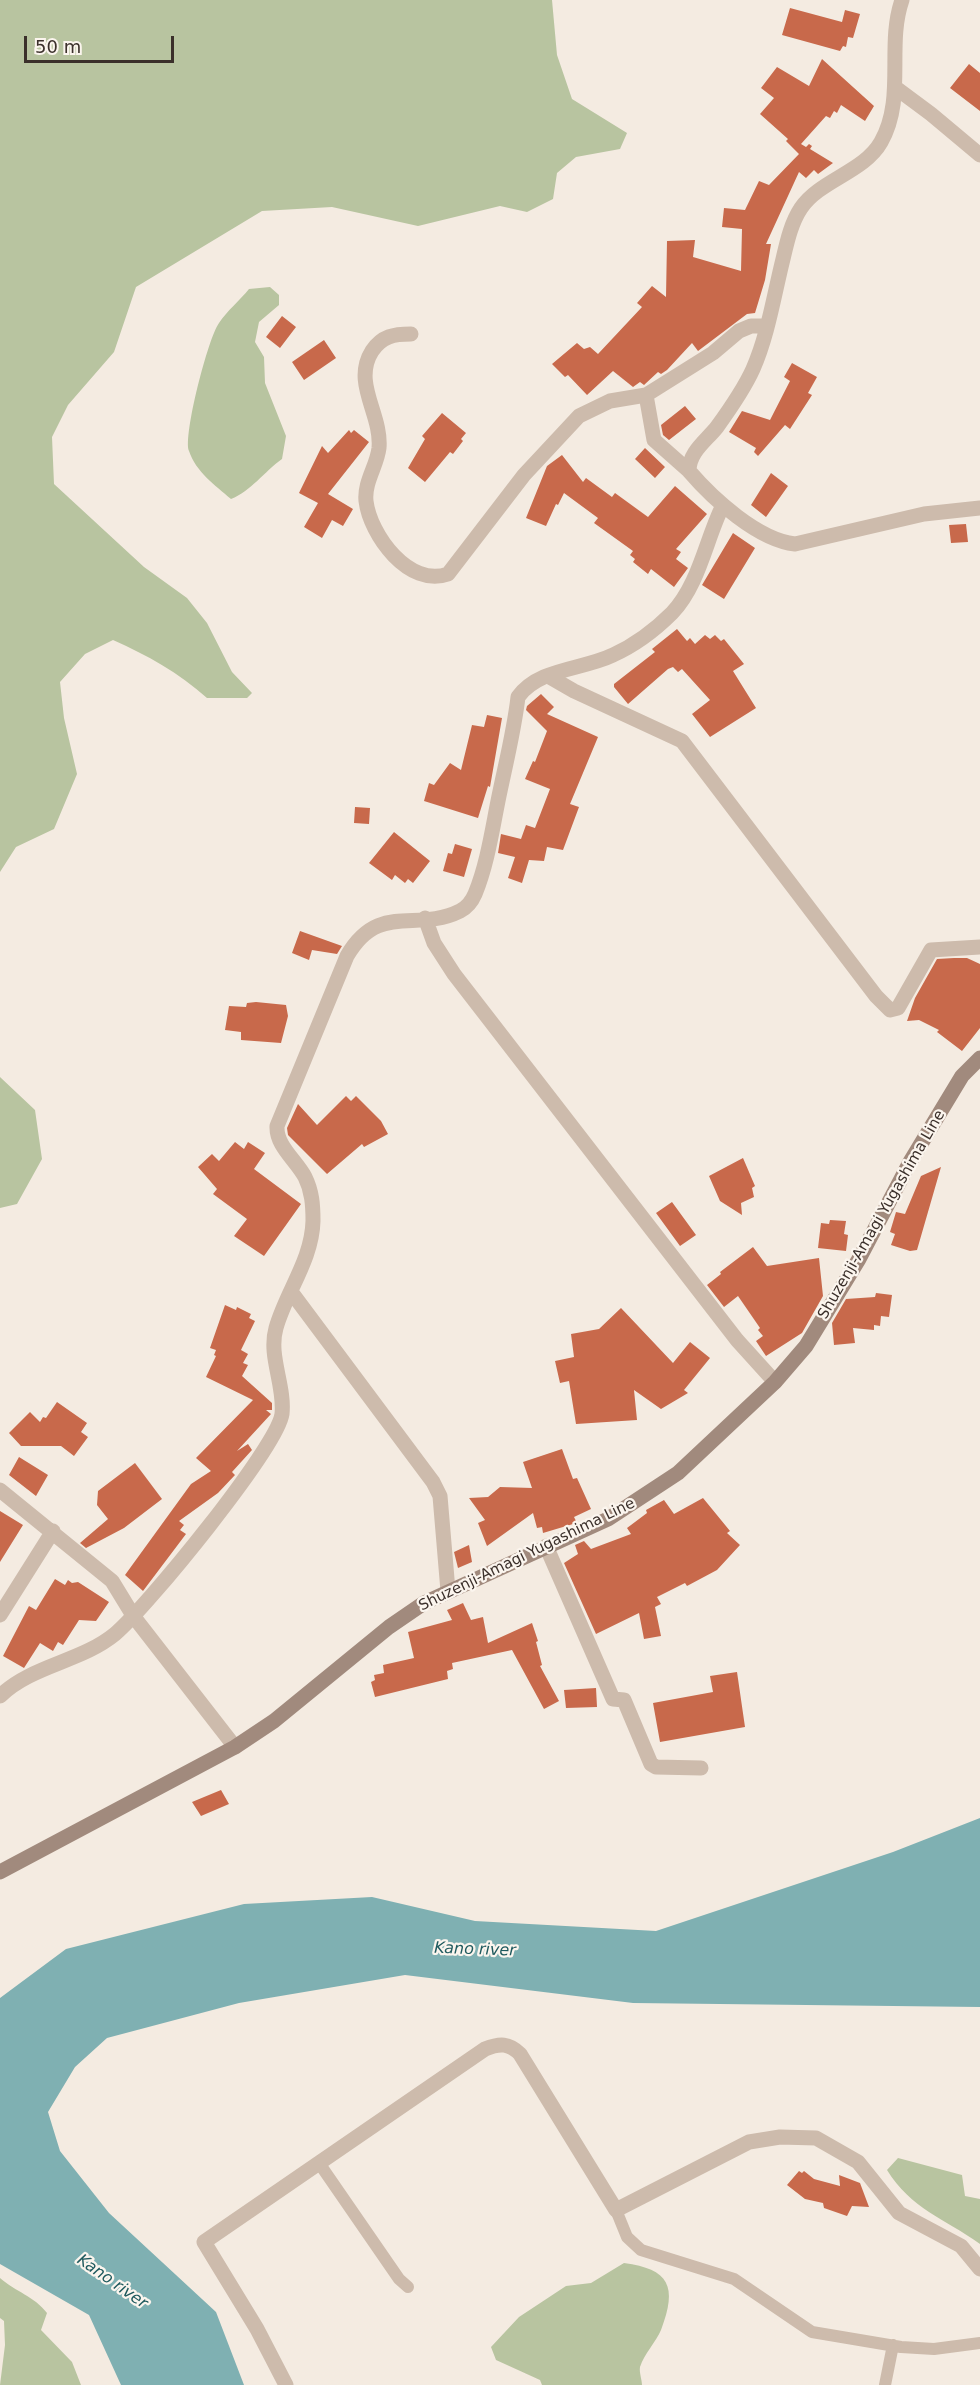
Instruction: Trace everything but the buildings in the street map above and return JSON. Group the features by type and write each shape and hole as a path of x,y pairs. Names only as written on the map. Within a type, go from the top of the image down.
{"main road":[{"name":"Shuzenji-Amagi Yugashima Line","path":"0,1872 235,1748 305,1696 389,1627 424,1603 608,1519 666,1483 775,1382 806,1346 859,1258 910,1162 962,1076 980,1058"}],"street":[{"path":"689,471 690,458 717,427 746,383 767,326 786,243 800,209 809,198 869,155 880,144 896,88 893,33 902,0"},
{"path":"896,88 932,114 980,155"},
{"path":"411,334 396,334 380,341 364,364 363,374 378,431 379,449 366,490 366,500 372,526 396,560 421,572 441,576 448,574 524,475 579,416 610,401 646,395 713,353 739,332 751,326 767,326"},
{"path":"646,395 654,440 723,505 772,538 795,544 924,514 980,508"},
{"path":"0,1696 32,1674 64,1662 113,1636 134,1617 218,1514 278,1426 282,1404 274,1339 280,1315 292,1293 308,1247 313,1224 313,1203 304,1175 279,1140 277,1126 353,945 372,926 460,911 475,895 488,850 518,697 531,682 611,656 639,641 674,612 691,584 723,505"},
{"path":"548,676 574,691 682,741 890,1010 898,1008 931,950 980,947"},
{"path":"425,918 434,943 454,974 730,1332 775,1382"},
{"path":"292,1293 433,1482 440,1496 448,1591"},
{"path":"0,1490 112,1581 134,1617 235,1748"},
{"path":"0,1615 53,1531"},
{"path":"546,1546 613,1699 624,1701 651,1764 657,1767 701,1768"},
{"path":"286,2385 257,2329 204,2242 485,2049 498,2043 513,2046 520,2054 615,2210 749,2142 780,2137 816,2138 858,2162 899,2213 961,2246 980,2270"}],"lane":[{"path":"320,2163 399,2279 408,2287"},
{"path":"615,2210 627,2237 641,2250 734,2279 813,2332 934,2349 980,2343"},
{"path":"885,2385 893,2345"}],"green space":[{"path":"0,0 552,0 557,55 572,99 627,133 620,149 576,157 557,173 553,199 527,212 500,206 418,226 332,207 262,211 136,287 114,352 68,405 52,437 54,484 144,567 187,598 207,623 232,672 252,693 247,698 207,698 162,665 113,640 85,654 60,682 64,718 77,774 54,829 16,847 0,872"},
{"path":"270,287 279,295 279,305 259,322 255,342 264,357 265,383 286,436 282,459 245,491 231,499 201,472 192,459 188,442 193,408 209,347 219,323 249,289"},
{"path":"0,1077 35,1110 42,1159 17,1204 0,1208"},
{"path":"898,2158 962,2175 965,2196 980,2199 980,2244 917,2204 896,2183 887,2170"},
{"path":"624,2263 651,2270 660,2275 669,2291 669,2302 661,2330 640,2367 642,2385 542,2385 540,2380 496,2360 491,2347 519,2317 566,2286 591,2283"},
{"path":"0,2278 36,2302 47,2313 41,2330 72,2362 81,2385 0,2385 5,2345 4,2321 0,2318"}],"water":[{"name":"Kano river","path":"980,1818 980,2007 633,2003 405,1975 239,2003 107,2038 75,2067 48,2112 60,2151 109,2213 216,2312 244,2385 121,2385 89,2315 0,2264 0,1998 66,1949 244,1904 372,1897 475,1921 656,1931 893,1852"}]}
